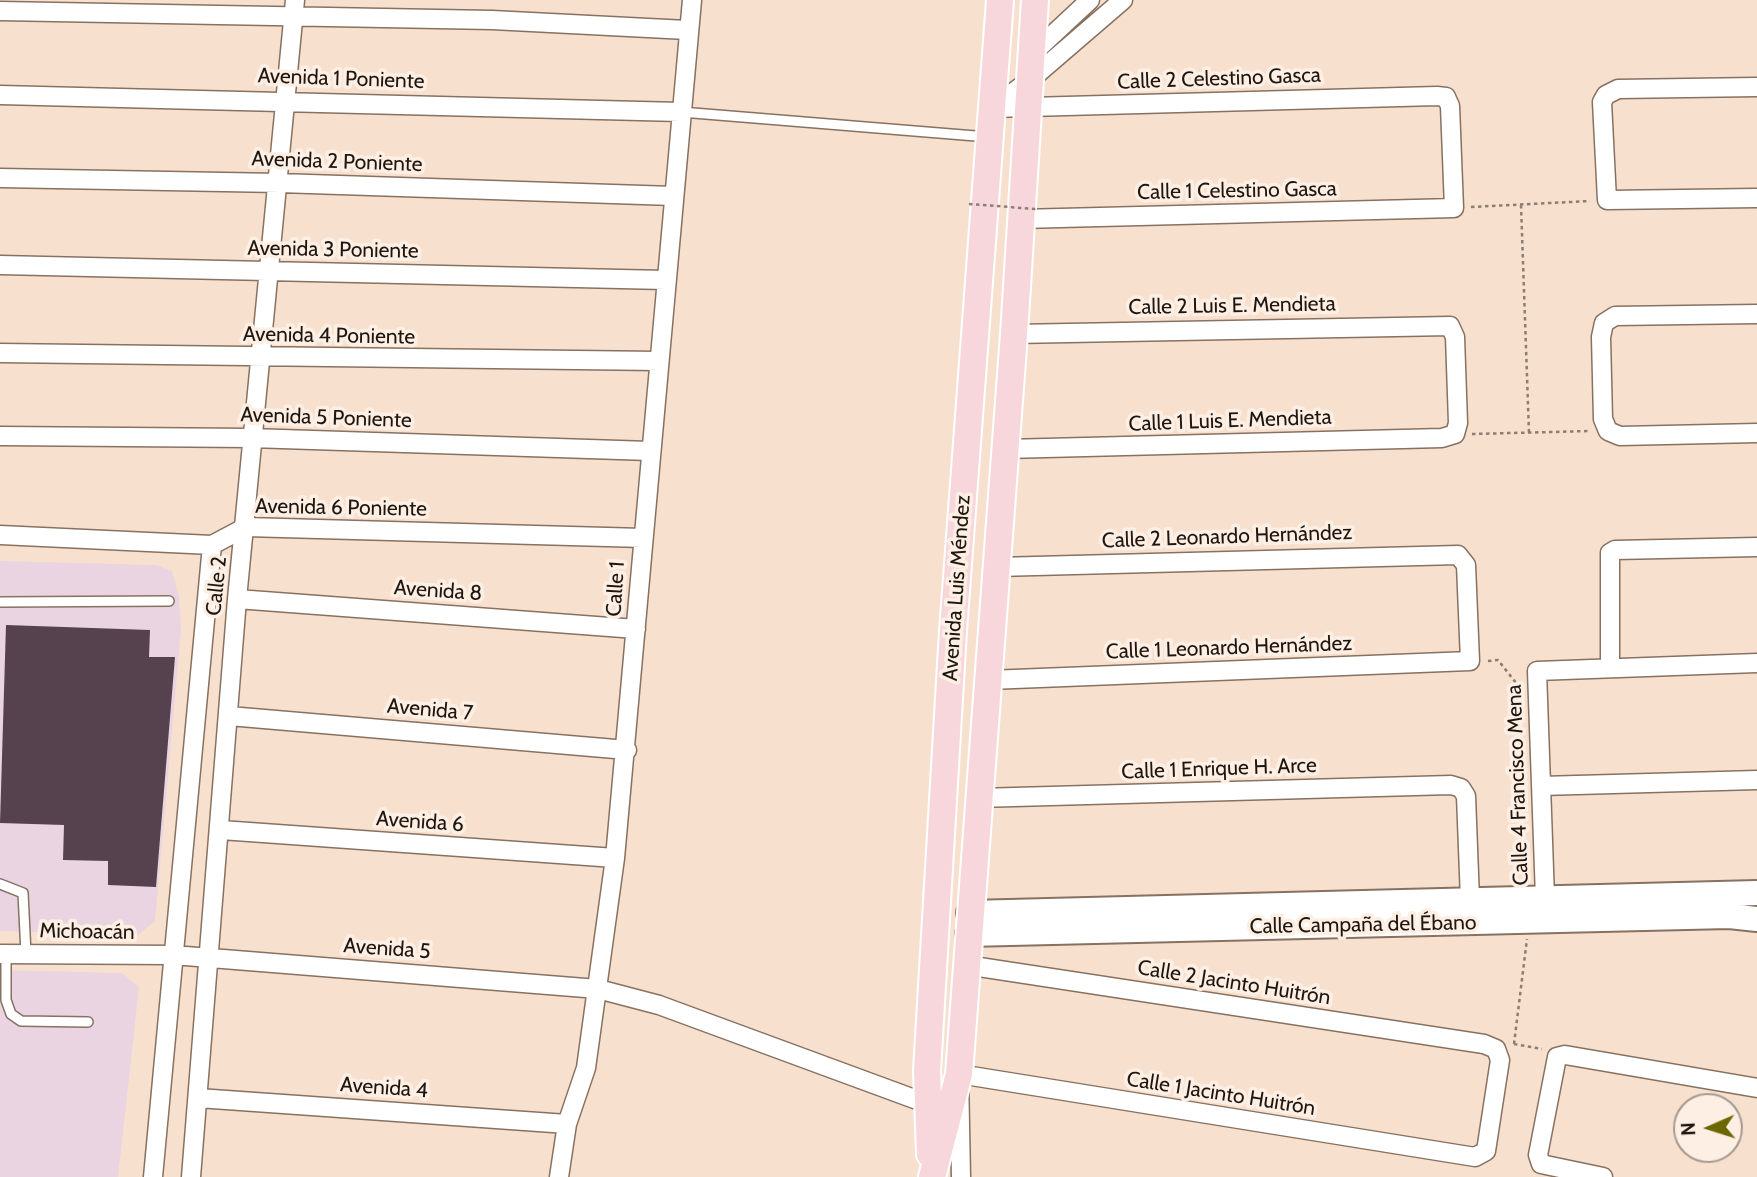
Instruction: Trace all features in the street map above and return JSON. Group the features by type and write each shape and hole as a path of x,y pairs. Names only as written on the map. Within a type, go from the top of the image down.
{"main road":[{"name":"Avenida Luis Méndez","path":"931,1177 928,1057 954,617 1000,0"},
{"name":"Avenida Luis Méndez","path":"931,1177 960,1074 978,798 1014,334 1029,214 1028,107 1035,0"}],"street":[{"name":"Calle 1","path":"559,1177 566,1124 586,1068 615,858 627,750 657,361 692,0"},
{"path":"1032,54 1090,0"},
{"path":"992,108 1030,80 1123,0"},
{"path":"0,11 294,8 687,30"},
{"name":"Calle 2","path":"191,1177 221,830 237,599 246,527 251,439 271,271 294,8"},
{"path":"1757,88 1618,89 1605,95 1602,102 1607,200 1757,198"},
{"name":"Avenida 1 Poniente","path":"0,95 286,100 680,112"},
{"name":"Calle 2 Celestino Gasca","path":"992,108 1446,97 1450,106 1454,208"},
{"name":"Avenida 2 Poniente","path":"0,178 279,183 673,196"},
{"name":"Calle 1 Celestino Gasca","path":"1029,214 1454,208"},
{"name":"Avenida 3 Poniente","path":"0,265 665,280"},
{"path":"1757,314 1615,316 1604,323 1601,337 1604,419 1608,431 1620,436 1757,432"},
{"name":"Calle 2 Luis E. Mendieta","path":"1014,334 1450,326 1455,337 1458,423 1455,434"},
{"name":"Avenida 4 Poniente","path":"0,353 657,361"},
{"name":"Calle 1 Luis E. Mendieta","path":"1006,449 1442,438 1455,434"},
{"name":"Avenida 5 Poniente","path":"0,436 251,439 650,451"},
{"name":"Avenida 6 Poniente","path":"212,545 246,527 643,538"},
{"path":"0,535 212,545"},
{"name":"Calle 2","path":"153,1177 212,545"},
{"path":"1610,667 1610,554 1615,550 1757,547"},
{"name":"Calle 2 Leonardo Hernández","path":"997,566 1458,555 1466,565 1470,661"},
{"name":"Avenida 8","path":"237,599 636,629"},
{"name":"Calle 1 Leonardo Hernández","path":"989,680 1470,661"},
{"path":"1537,680 1610,667 1757,663"},
{"name":"Calle 4 Francisco Mena","path":"1537,680 1545,898"},
{"name":"Avenida 7","path":"229,716 627,750"},
{"path":"1541,786 1757,780"},
{"name":"Calle 1 Enrique H. Arce","path":"978,798 1451,785 1461,788 1466,796 1469,900"},
{"name":"Avenida 6","path":"221,830 615,858"},
{"name":"Calle Campaña del Ébano","path":"969,924 1469,900 1757,893"},
{"name":"Calle Campaña del Ébano","path":"969,924 1529,921 1729,916 1757,919"},
{"name":"Michoacán","path":"3,954 173,955"},
{"name":"Avenida 5","path":"173,955 598,989 659,1006 928,1104"},
{"name":"Calle 2 Jacinto Huitrón","path":"966,965 1484,1044 1496,1049"},
{"name":"Calle 1 Jacinto Huitrón","path":"960,1074 1475,1157 1486,1151 1500,1060 1496,1049"},
{"path":"1603,1177 1541,1164 1538,1155 1557,1057 1565,1055 1757,1088"},
{"name":"Avenida Luis Méndez","path":"960,1074 961,1177"},
{"name":"Avenida 4","path":"198,1098 566,1124"}],"lane":[{"path":"680,112 990,137"},
{"path":"0,602 169,601"},
{"path":"0,884 23,893 26,954"},
{"path":"3,954 6,1000 11,1014 20,1021 88,1022"}],"path":[{"path":"1454,208 1607,200"},
{"path":"969,204 1029,214"},
{"path":"1521,205 1529,433"},
{"path":"1455,434 1608,431"},
{"path":"1470,661 1498,660 1521,689 1537,680"},
{"path":"1514,1044 1529,921"},
{"path":"1496,1049 1514,1044 1547,1049 1557,1057"}],"shaded area":[{"path":"0,561 156,565 172,571 179,596 181,630 155,921 138,935 0,931"},
{"path":"0,970 122,973 139,987 118,1177 0,1177"}],"building":[{"path":"6,625 150,630 149,657 175,657 156,887 108,885 108,861 63,860 64,825 0,823"}]}
